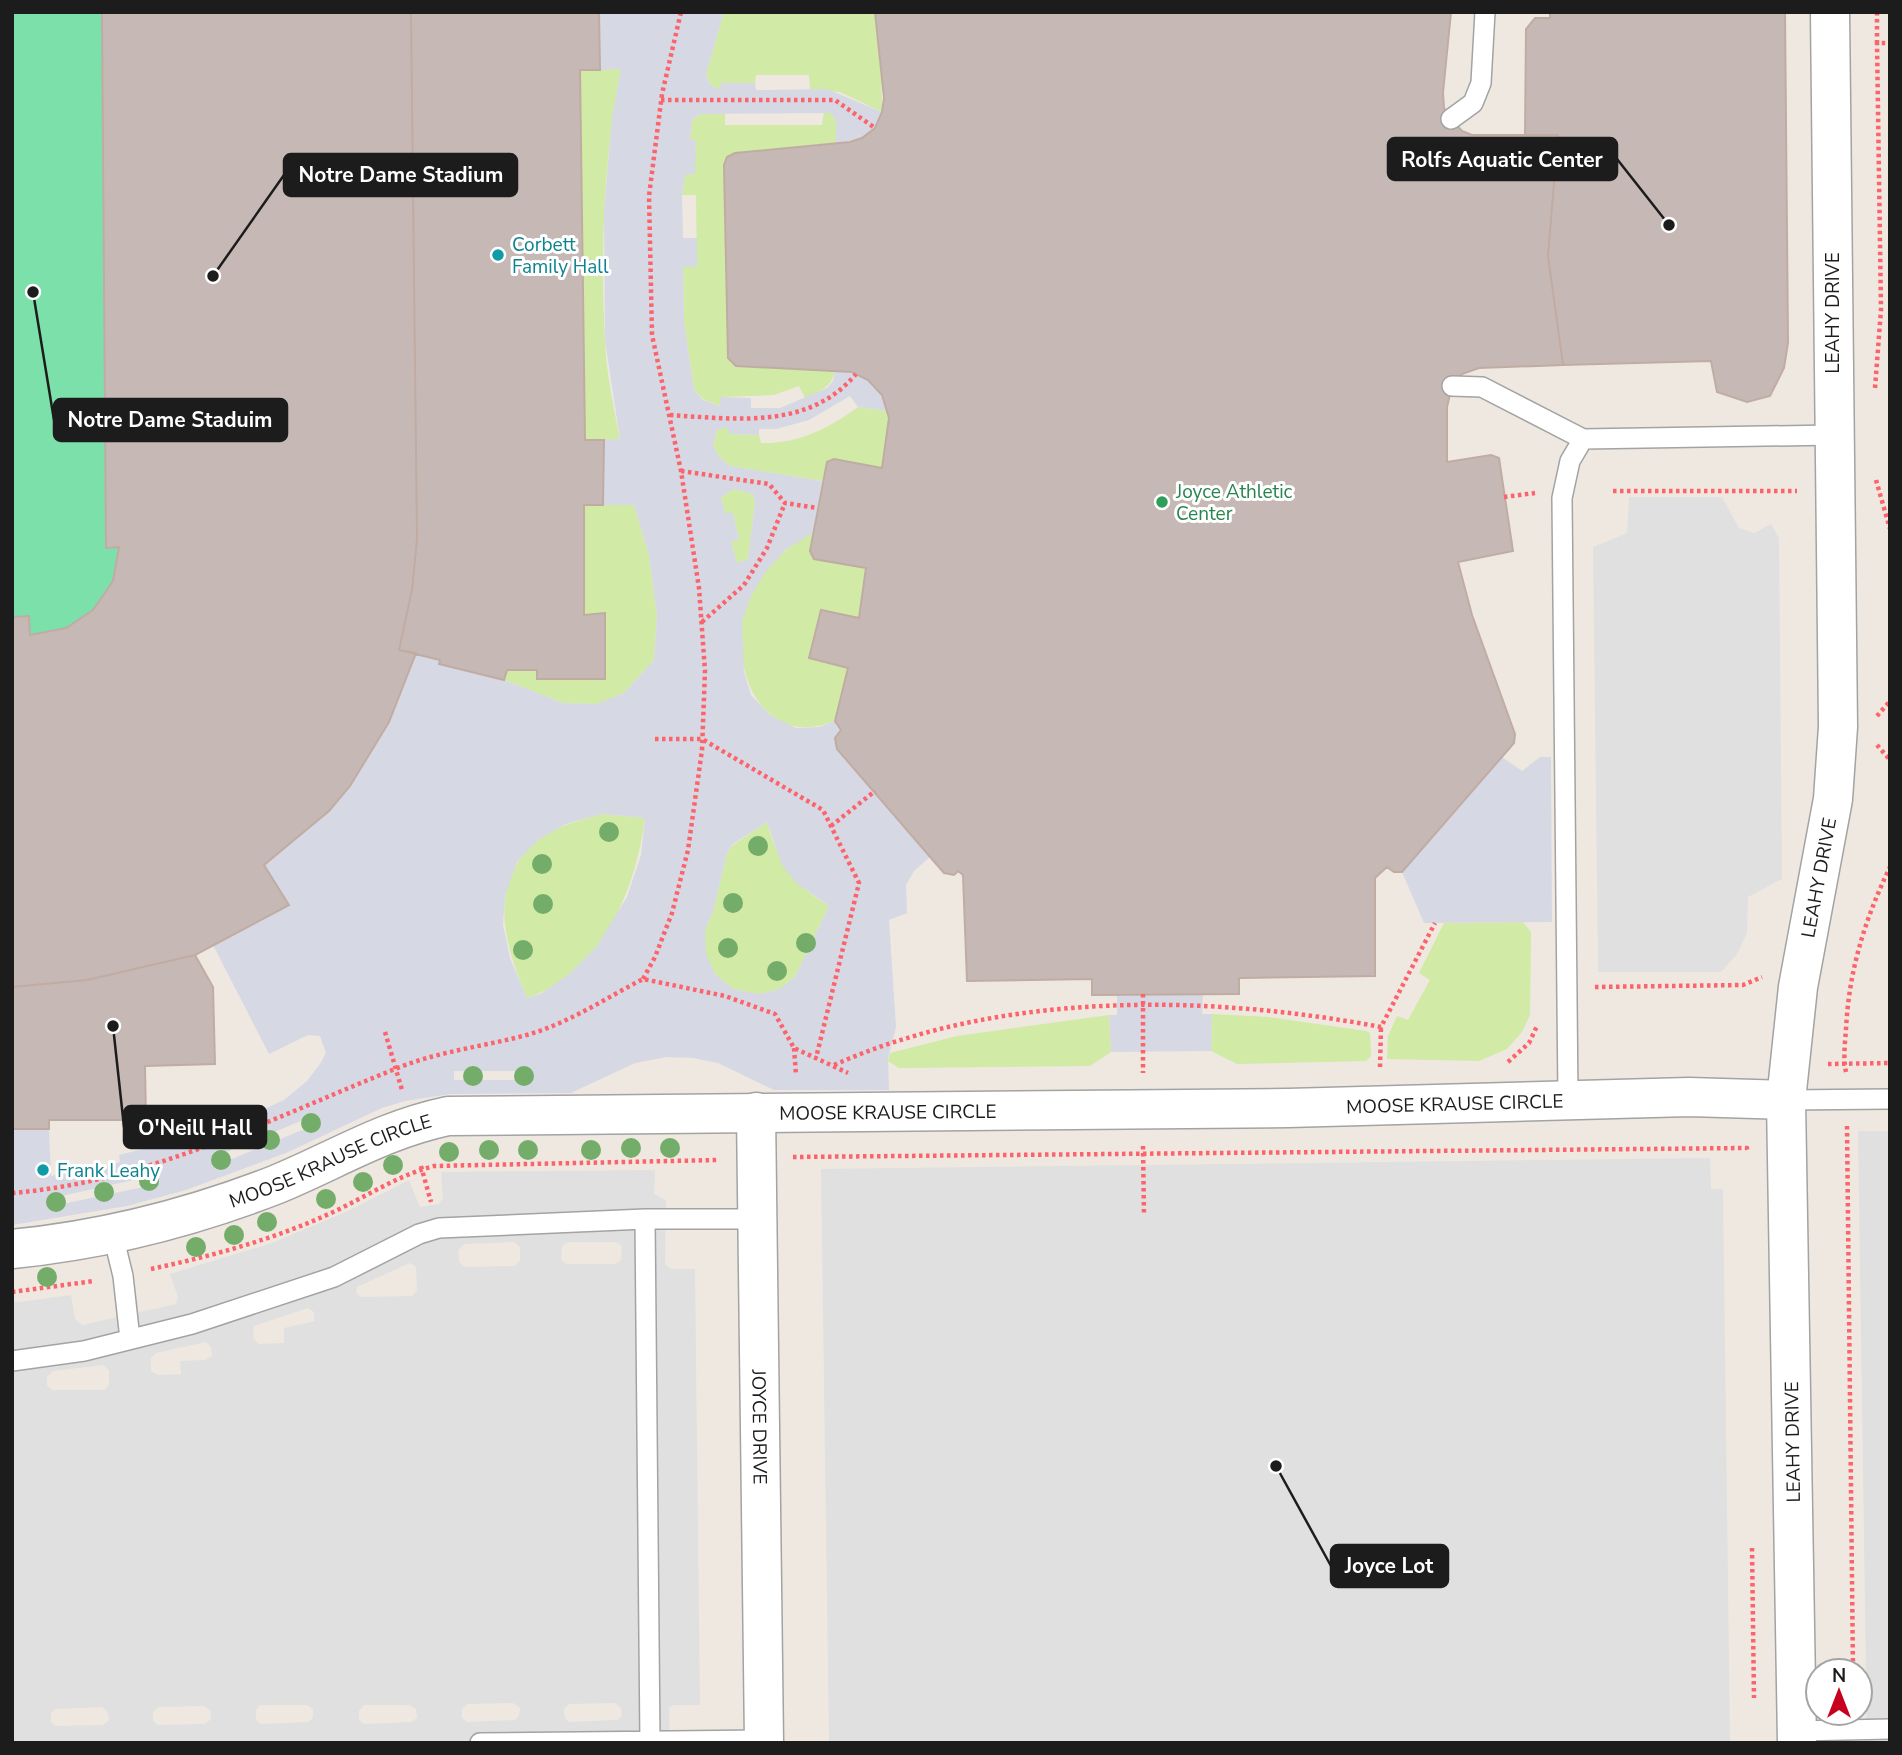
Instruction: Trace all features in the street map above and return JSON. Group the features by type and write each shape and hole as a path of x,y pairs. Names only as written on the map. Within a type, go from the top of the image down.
{"street":[{"name":"LEAHY DRIVE","path":"1797,1737 1786,1100 1798,987 1833,799 1836,751 1830,12"},
{"name":"MOOSE KRAUSE CIRCLE","path":"12,1249 113,1236 241,1198 315,1168 388,1132 448,1116 1288,1108 1568,1099 1786,1100"},
{"name":"JOYCE DRIVE","path":"756,1112 764,1742"}],"lane":[{"path":"1451,119 1473,103 1481,83 1485,12"},
{"path":"1452,386 1482,387 1583,439 1833,435"},
{"path":"1568,1099 1562,498 1570,461 1583,439"},
{"path":"1786,1100 1890,1099"},
{"path":"645,1219 650,1742"},
{"path":"12,1361 84,1351 192,1324 334,1278 419,1234 439,1228 645,1219 757,1219"},
{"path":"113,1236 123,1276 130,1339"},
{"path":"1797,1737 1890,1729"},
{"path":"480,1743 764,1742"}],"path":[{"path":"12,1193 41,1190 169,1160 272,1122 397,1068 443,1053 525,1036 567,1019 643,979 655,957 672,913 688,850 702,739 705,671 681,471 652,335 649,196 661,100 681,12"},
{"path":"1875,391 1881,310 1877,12"},
{"path":"1877,43 1890,43"},
{"path":"661,100 835,100 874,128"},
{"path":"670,415 737,419 782,417 819,405 843,390 856,374"},
{"path":"681,471 769,484 785,503 817,508"},
{"path":"1613,491 1797,491 1797,504"},
{"path":"1504,497 1538,493"},
{"path":"701,622 744,585 767,548 785,503"},
{"path":"655,739 702,739 823,810 859,883 816,1058"},
{"path":"831,826 876,791"},
{"path":"1853,1657 1848,1099 1844,1063 1848,998 1863,932 1890,867"},
{"path":"794,1048 834,1065 881,1044 972,1023 1074,1007 1228,1006 1301,1012 1381,1027 1435,923"},
{"path":"1496,1066 1509,1062 1529,1043 1541,1018 1543,986 1743,985 1759,976 1848,998"},
{"path":"643,979 725,996 775,1014 794,1048 797,1080"},
{"path":"1143,994 1143,1078"},
{"path":"385,1032 405,1101"},
{"path":"1817,1064 1890,1063"},
{"path":"1143,1143 1144,1215"},
{"path":"782,1158 1747,1148 1748,1161"},
{"path":"147,1270 244,1245 330,1214 406,1174 434,1166 729,1159"},
{"path":"419,1160 432,1206"},
{"path":"12,1292 94,1281"},
{"path":"1752,1547 1754,1698"}],"green space":[{"path":"12,12 411,12 416,653 389,722 366,762 329,811 301,838 289,905 195,955 12,987"},
{"path":"724,12 875,12 881,55 882,112 840,92 810,89 809,75 756,75 755,83 721,83 721,90 715,88 706,74"},
{"path":"621,69 607,170 603,272 607,365 620,440 585,440 580,70"},
{"path":"725,112 725,125 822,125 824,112 831,113 836,121 836,144 735,153 727,157 724,165 728,358 736,366 835,370 828,385 805,398 799,386 774,395 721,397 721,406 704,400 694,390 684,322 683,267 697,266 696,195 682,195 685,175 694,174 696,140 690,140 692,120 700,114"},
{"path":"858,407 887,411 889,418 882,468 830,459 822,481 730,466 719,457 713,445 717,430 727,427 730,434 759,435 761,443 800,438 824,428"},
{"path":"734,489 753,494 755,502 748,559 737,563 731,541 739,539 733,513 725,514 721,497"},
{"path":"584,505 634,505 649,555 657,616 654,660 624,693 597,704 563,703 504,680 507,670 537,670 538,679 604,679 604,613 584,615"},
{"path":"813,533 810,551 814,559 866,568 859,618 821,610 809,658 848,668 835,721 811,727 791,725 774,717 760,704 750,686 741,644 745,608 758,581 789,547"},
{"path":"602,814 645,818 633,873 623,900 595,949 576,969 553,986 527,998 512,957 504,916 505,895 511,876 521,857 545,835"},
{"path":"767,822 776,849 789,871 806,890 829,906 795,977 779,989 759,994 733,989 715,974 705,954 705,930 713,912 727,853 733,845"},
{"path":"1523,922 1531,932 1530,1015 1522,1032 1507,1049 1479,1061 1387,1059 1388,1036 1397,1016 1408,1020 1430,980 1419,973 1444,923"},
{"path":"1212,1014 1269,1017 1366,1031 1370,1033 1371,1056 1366,1061 1237,1064 1211,1051"},
{"path":"1109,1015 1111,1052 1090,1066 899,1068 888,1061 890,1053 957,1036"}],"shaded area":[{"path":"599,12 724,12 706,74 710,84 716,88 721,89 720,83 755,83 756,90 827,89 882,112 875,128 862,138 836,144 836,121 831,113 700,114 692,120 690,140 696,140 695,174 685,175 682,195 683,238 697,238 697,267 683,267 684,322 694,390 703,400 720,406 720,397 751,398 751,408 780,408 827,388 833,381 835,370 852,372 868,380 882,395 887,411 858,407 850,396 809,420 776,429 759,429 759,435 729,434 727,427 717,430 713,445 719,457 730,466 822,481 813,533 785,550 765,573 751,596 742,621 744,672 751,695 770,715 796,728 819,727 835,721 841,730 835,738 837,749 930,857 914,871 906,885 907,913 889,920 896,1027 888,1058 889,1090 774,1090 718,1063 667,1057 635,1063 571,1093 451,1094 405,1101 382,1108 286,1153 186,1190 127,1206 12,1225 12,1129 49,1129 51,1176 102,1167 120,1162 119,1155 155,1146 156,1149 238,1121 284,1100 307,1081 320,1064 326,1053 320,1036 308,1035 269,1054 213,945 289,905 264,865 329,811 350,786 389,722 416,653 440,660 440,664 504,680 563,703 596,704 624,693 654,660 657,616 649,555 634,505 603,505 604,440 620,439 605,341 604,211 612,117 621,69 600,70","holes":["734,489 753,494 755,502 748,559 737,563 731,542 739,539 733,513 725,513 721,497","602,814 645,818 641,855 627,897 596,947 569,974 542,993 527,998 510,958 503,925 505,896 517,862 538,840 566,824","767,822 782,865 795,882 829,906 795,977 779,989 759,994 733,989 715,974 706,954 705,930 713,912 727,853 733,844","454,1071 531,1071 532,1080 454,1080","315,1115 319,1123 215,1166 212,1158","156,1175 158,1184 48,1207 48,1199"]},
{"path":"1629,497 1722,497 1739,528 1754,533 1771,524 1779,538 1782,879 1748,897 1747,933 1737,954 1721,972 1598,972 1593,547 1627,533"},
{"path":"1502,757 1522,771 1540,757 1551,757 1552,922 1424,923 1402,872"},
{"path":"1117,994 1203,994 1202,1014 1212,1014 1211,1051 1111,1052 1109,1015 1117,1015"},
{"path":"1858,1131 1890,1131 1890,1743 1867,1743 1867,1727 1874,1727 1874,1657 1866,1657"},
{"path":"1710,1158 1711,1189 1723,1189 1730,1743 829,1743 821,1169"},
{"path":"655,1170 654,1194 666,1200 665,1264 671,1269 695,1269 700,1705 673,1705 669,1708 670,1743 12,1743 12,1303 71,1295 75,1319 82,1325 176,1304 178,1297 170,1274 272,1243 350,1210 409,1180 420,1207 439,1204 443,1198 441,1172","holes":["514,1242 520,1247 520,1260 515,1266 465,1267 459,1262 458,1250 465,1244","568,1242 616,1242 622,1246 621,1260 615,1264 566,1264 561,1259 562,1246","410,1263 416,1267 417,1290 412,1296 362,1297 356,1293 357,1287","308,1308 314,1312 315,1321 284,1328 284,1343 259,1344 253,1338 254,1326","206,1342 211,1347 212,1356 205,1360 180,1361 181,1374 158,1375 151,1371 151,1358 156,1353","103,1365 109,1370 109,1385 104,1390 52,1390 47,1385 47,1377 53,1371","513,1703 520,1708 519,1716 515,1720 467,1722 462,1718 462,1709 467,1704","615,1703 621,1708 622,1716 617,1720 569,1722 565,1718 564,1709 569,1704","260,1705 307,1705 313,1709 313,1718 308,1722 260,1724 256,1720 256,1710","364,1705 410,1705 416,1709 417,1718 411,1722 364,1724 359,1720 359,1711","204,1706 210,1710 211,1719 205,1724 158,1725 153,1721 153,1712 158,1707","102,1707 108,1712 109,1720 103,1725 56,1726 51,1722 51,1713 56,1709"]}],"building":[{"path":"102,12 411,12 417,539 412,590 399,650 416,653 389,722 350,786 329,811 264,865 289,905 195,955 87,980 12,987 12,617 29,616 30,635 66,628 93,610 113,581 119,547 106,548"},
{"name":"Corbett Family Hall","path":"411,12 599,12 600,70 580,70 585,440 604,440 603,505 584,505 584,615 605,613 605,679 537,679 537,670 507,670 504,680 439,664 440,660 399,650 412,590 417,539"},
{"name":"Joyce Athletic Center","path":"875,12 1451,12 1443,93 1444,108 1451,119 1462,131 1472,135 1558,135 1548,256 1563,365 1479,368 1462,374 1452,386 1447,407 1447,462 1491,455 1499,458 1513,551 1458,562 1472,615 1515,734 1514,743 1402,872 1394,872 1387,867 1375,878 1375,976 1239,978 1239,994 1092,995 1092,979 967,981 963,875 958,871 954,875 944,873 837,749 835,738 841,730 835,721 848,668 809,658 821,610 859,618 866,568 814,559 810,551 827,462 834,459 882,468 889,418 882,395 868,380 852,372 736,366 728,358 724,165 727,157 735,153 850,142 862,138 875,128 882,112 884,98"},
{"path":"1550,12 1785,12 1788,343 1784,368 1770,396 1747,402 1717,392 1711,361 1563,365 1548,256 1558,135 1525,135 1526,29 1535,18 1550,18"},
{"path":"195,955 213,987 215,1064 145,1066 146,1120 49,1120 49,1129 12,1129 12,987 87,980"}],"place":[{"name":"Rolfs Aquatic Center","path":"1669,225"},
{"name":"Corbett Family Hall","path":"498,255"},
{"name":"Notre Dame Stadium","path":"213,276"},
{"name":"Notre Dame Staduim","path":"33,292"},
{"name":"Joyce Athletic Center","path":"1162,502"},
{"name":"O'Neill Hall","path":"113,1026"},
{"name":"Frank Leahy","path":"43,1170"},
{"name":"Joyce Lot","path":"1276,1466"}]}
